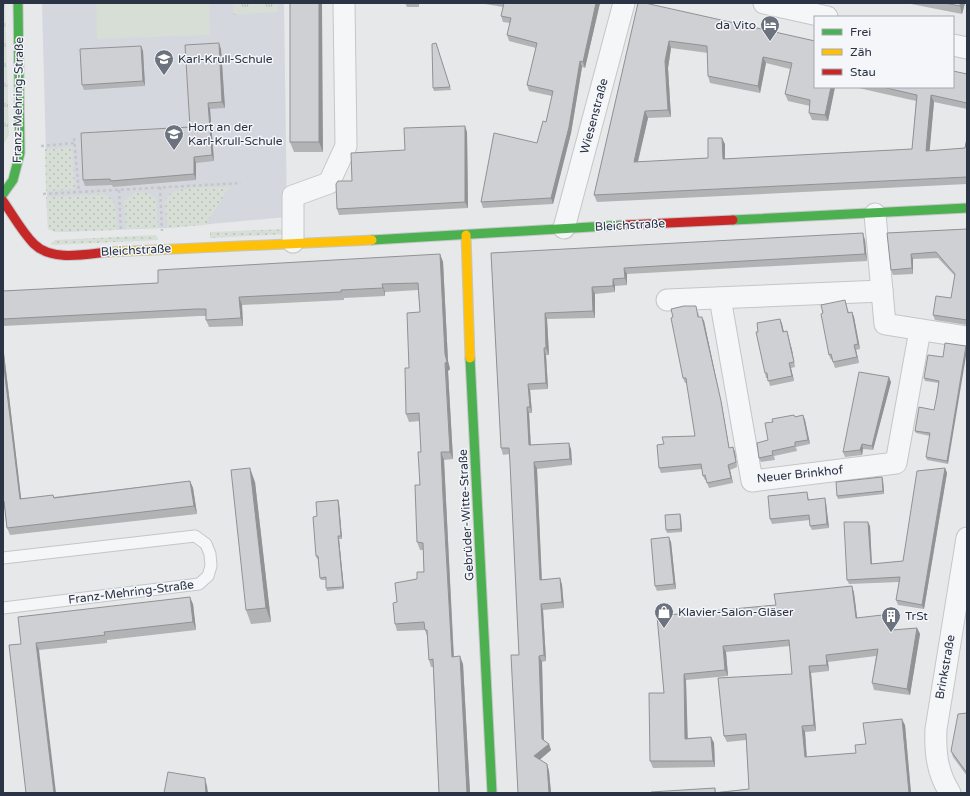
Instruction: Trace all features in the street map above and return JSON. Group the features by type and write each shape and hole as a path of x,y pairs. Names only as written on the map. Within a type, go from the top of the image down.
{"street":[{"name":"Franz-Mehring-Straße","path":"3,194 14,180 20,153 20,62 18,3"},
{"path":"293,242 293,196 330,183 346,146 344,3"},
{"name":"Wiesenstraße","path":"564,228 624,3"},
{"path":"764,3 822,16"},
{"path":"954,45 967,48"},
{"name":"Bleichstraße","path":"3,201 34,244 42,250 57,254 466,235 564,228 875,214 967,208"},
{"path":"875,214 885,324 967,337"},
{"name":"Gebrüder-Witte-Straße","path":"466,235 472,405 492,793"},
{"path":"667,300 882,291"},
{"name":"Neuer Brinkhof","path":"720,298 752,481 896,462 920,330"},
{"name":"Brinkstraße","path":"950,793 939,770 935,753 936,729 967,538"}],"lane":[{"name":"Franz-Mehring-Straße","path":"3,558 195,536 206,544 210,554 211,566 208,576 199,584 3,608"}],"path":[{"path":"74,138 79,192"},
{"path":"41,146 74,143"},
{"path":"43,194 241,183"},
{"path":"160,188 163,249"},
{"path":"119,190 121,232"}],"shaded area":[{"name":"Karl-Krull-Schule","path":"42,3 284,3 287,217 167,228 56,232 48,229"}],"green space":[{"path":"3,3 5,3 9,135 3,145"},
{"path":"96,3 209,3 210,35 97,39"},
{"path":"233,3 277,3 278,12 233,15"},
{"path":"72,147 75,189 46,191 45,149"},
{"path":"230,187 205,225 167,228 165,204 167,197 171,193 178,190 196,188"},
{"path":"136,192 149,193 156,199 158,228 126,229 124,201"},
{"path":"104,194 112,199 116,209 117,230 56,232 48,229 46,197"},
{"path":"287,229 287,234 210,238 210,232"},
{"path":"156,235 158,240 50,244 55,240"}],"building":[{"path":"290,3 319,3 319,142 290,142"},
{"path":"504,3 596,3 583,62 580,61 569,127 551,198 481,202 494,133 537,143 543,121 546,122 553,91 527,85 537,43 507,35 511,18 501,16"},
{"path":"638,3 645,3 814,41 814,88 831,88 825,115 809,113 810,100 785,94 792,63 763,57 758,86 708,76 707,46 669,41 665,61 668,110 645,111 634,162 708,158 708,138 722,138 723,159 912,149 917,95 886,88 954,88 954,71 967,74 967,103 931,95 926,151 965,148 967,138 967,177 594,195"},
{"path":"944,3 960,3 960,6"},
{"path":"219,43 222,102 208,103 212,155 194,157 194,174 111,181 110,179 83,180 81,133 190,127 185,45"},
{"path":"436,43 450,87 433,88 432,44"},
{"path":"141,46 143,81 82,85 80,49"},
{"path":"465,126 465,202 337,209 336,184 338,181 352,181 351,153 405,150 404,128"},
{"path":"967,229 967,320 933,315 936,296 951,298 955,274 936,252 911,254 912,268 891,270 887,233"},
{"path":"863,233 865,254 624,268 625,278 613,279 613,286 592,287 593,311 545,313 546,348 544,348 546,383 528,384 530,407 527,407 529,445 569,443 570,459 534,462 540,580 560,578 562,602 541,604 544,655 539,656 542,739 549,744 534,756 547,764 549,793 518,793 511,655 519,655 510,463 509,448 501,448 491,253"},
{"path":"440,254 445,354 447,362 445,363 450,452 441,452 443,497 452,657 460,656 467,793 439,793 433,659 429,660 427,630 425,630 424,622 395,624 393,603 397,602 395,583 417,579 417,572 424,572 423,543 417,542 415,485 420,485 418,452 421,452 419,413 406,414 405,368 409,368 407,313 420,312 418,283 382,284 383,288 341,290 341,292 239,297 241,318 206,320 206,309 196,309 3,319 3,291 158,283 158,270"},
{"path":"845,300 848,313 852,312 858,344 854,345 857,357 833,362 831,354 829,355 821,314 823,313 821,305"},
{"path":"684,306 696,306 698,317 702,317 721,401 729,448 733,447 736,462 728,465 731,478 707,483 705,475 703,476 701,464 659,468 657,445 664,444 662,437 695,436 686,378 683,378 671,318 673,317 671,309"},
{"path":"780,319 783,332 787,331 794,362 789,363 792,376 768,381 756,332 758,332 757,323"},
{"path":"945,343 966,346 947,461 926,457 930,433 915,431 919,407 934,410 937,395 939,381 924,378 928,355 943,357"},
{"path":"3,360 20,499 53,495 54,498 190,481 194,506 7,528 3,501"},
{"path":"859,372 889,377 872,446 862,444 860,450 843,452"},
{"path":"794,415 795,417 803,415 808,440 795,442 795,446 772,451 773,455 759,458 757,443 768,440 765,423 773,422 772,419"},
{"path":"250,468 266,608 246,610 231,470"},
{"path":"945,468 922,605 896,600 900,577 847,580 844,522 868,522 871,564 903,561 917,471"},
{"path":"882,477 883,491 837,496 836,482"},
{"path":"807,492 808,500 825,498 827,524 810,526 809,515 770,519 768,496"},
{"path":"338,500 341,536 338,536 343,587 326,588 326,577 320,578 318,556 316,556 313,517 317,516 316,502"},
{"path":"680,514 681,529 666,530 665,515"},
{"path":"669,537 674,584 655,586 651,539"},
{"path":"852,586 856,618 891,614 892,630 917,628 907,689 872,683 878,649 826,655 827,665 809,666 814,725 802,726 805,757 856,753 855,745 866,744 863,723 902,719 909,793 715,793 749,789 746,734 724,736 718,678 792,674 789,640 723,646 725,670 684,674 685,739 711,737 713,761 650,761 649,693 664,693 657,616 776,605 774,594"},
{"path":"190,597 193,622 104,632 105,635 36,643 54,793 26,793 9,645 21,644 18,617"},
{"path":"967,713 967,773 951,751 958,714"},
{"path":"168,772 205,778 206,793 164,793"},
{"path":"715,788 715,793 651,793 651,792"}],"traffic: fast":[{"path":"3,194 13,180 20,153 18,3"},
{"path":"733,220 967,208"},
{"path":"372,240 624,225"},
{"path":"470,358 492,793"}],"traffic: slow":[{"path":"466,235 470,358"},
{"path":"109,252 372,240"}],"traffic: jam":[{"path":"3,201 26,234 41,250 70,256 109,252"},
{"path":"624,225 733,220"}],"place":[{"name":"da Vito","path":"770,42"},
{"name":"Karl-Krull-Schule","path":"164,76"},
{"name":"Hort an der Karl-Krull-Schule","path":"174,151"},
{"name":"Klavier-Salon-Gläser","path":"664,629"},
{"name":"TrSt","path":"891,633"}]}
